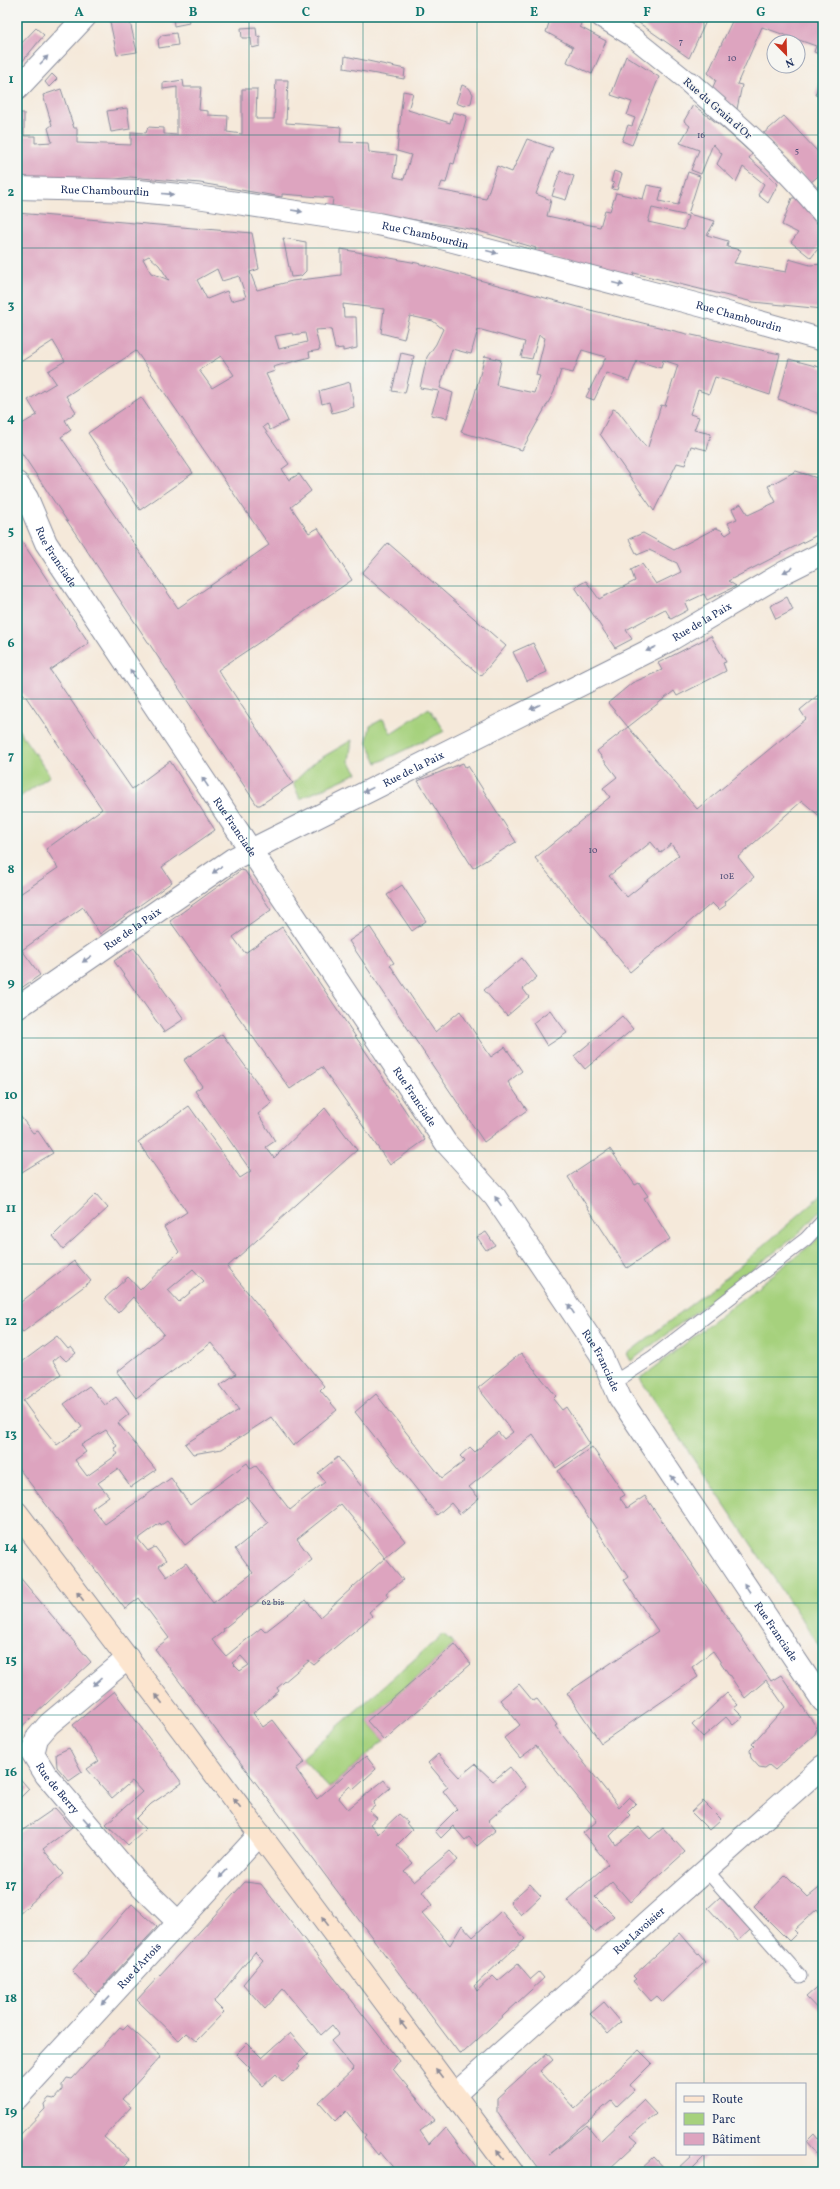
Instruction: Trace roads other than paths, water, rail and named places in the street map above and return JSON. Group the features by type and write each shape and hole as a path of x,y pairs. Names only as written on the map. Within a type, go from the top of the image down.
{"main road":[{"path":"17,1513 128,1658 512,2172"}],"street":[{"path":"17,89 85,17"},
{"name":"Rue du Grain d'Or","path":"600,17 634,38 690,83 765,149 801,186 823,213"},
{"name":"Rue Chambourdin","path":"17,188 138,191 190,196 378,224 430,235 703,306 823,340"},
{"name":"Rue Franciade","path":"17,483 27,498 46,543 446,1143 495,1197 600,1353 620,1398 823,1701"},
{"name":"Rue de la Paix","path":"17,1008 233,859 670,640 785,572 823,553"},
{"name":"Rue de Berry","path":"128,1658 49,1724 37,1738 33,1754 46,1775 133,1878 178,1922"},
{"name":"Rue Lavoisier","path":"455,2094 823,1766"},
{"name":"Rue d'Artois","path":"17,2098 260,1834"}],"lane":[{"path":"613,1383 659,1352 806,1239 823,1221"},
{"path":"706,1870 736,1902 800,1976"}]}
